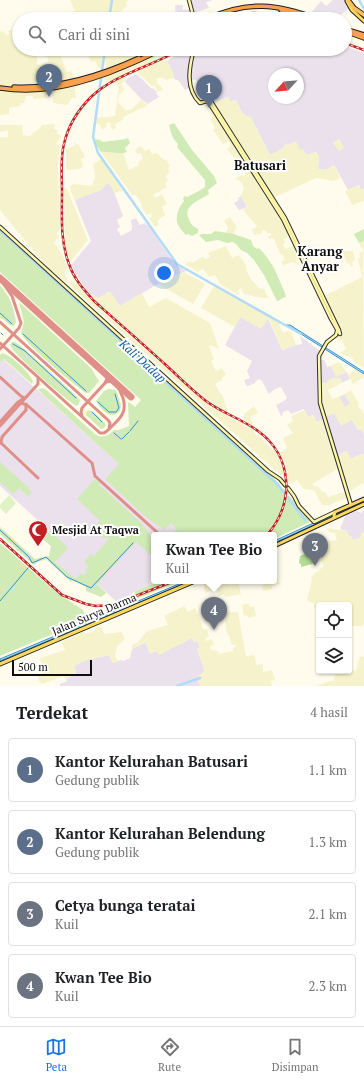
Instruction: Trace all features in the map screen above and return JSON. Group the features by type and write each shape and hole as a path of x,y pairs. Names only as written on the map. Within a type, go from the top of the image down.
{"highway":[{"path":"349,1 363,14"},
{"path":"223,12 255,6 280,7 296,12"},
{"path":"229,12 254,8 279,9 289,12"},
{"path":"352,33 364,37"},
{"path":"0,87 43,87 65,84 98,75 142,56"},
{"path":"105,72 135,62 147,56"}],"main road":[{"path":"189,1 192,12"},
{"path":"349,1 352,10 364,21"},
{"path":"192,56 189,71 192,89 199,103 209,100 285,218 340,334"},
{"path":"0,227 265,468 277,476 287,486 310,519 314,522 364,504"},
{"path":"332,318 340,334"},
{"path":"337,330 336,335 329,340 318,359 320,403 352,504"},
{"path":"324,348 330,340 340,334"},
{"path":"277,544 364,499"},
{"name":"Jalan Surya Darma","path":"0,663 186,584"}],"shaded area":[{"path":"70,0 129,0 126,2 127,6 120,12 113,12 113,10 109,12 75,12"},
{"path":"191,0 213,0 206,2 209,8 194,12"},
{"path":"333,0 347,0 350,8 344,12 312,12 321,1 326,6"},
{"path":"175,5 183,5 183,10 190,9 190,12 176,12"},
{"path":"12,29 12,56 36,56 38,61 36,62 40,65 49,62 47,56 61,56 67,72 71,71 79,86 75,87 76,98 72,98 67,105 53,103 53,95 47,95 47,98 33,99 33,96 26,96 24,103 21,103 20,106 9,108 9,114 0,115 0,32 3,31 6,35 9,34 8,31"},
{"path":"352,49 364,53 364,189 361,190 359,185 348,190 334,165 326,170 318,169 319,157 316,152 307,155 300,150 282,149 270,155 257,129 247,116 242,113 236,100 230,102 228,97 214,103 211,98 209,99 207,94 195,79 191,81 191,87 185,90 178,80 174,78 167,61 174,56 352,56"},
{"path":"88,56 155,56 156,61 163,58 163,61 167,61 174,74 174,78 165,80 161,77 156,79 163,90 158,92 154,85 153,87 132,67 123,77 126,81 124,81 121,85 125,89 119,95 118,102 126,111 132,109 141,100 148,105 123,117 124,119 115,124 116,128 112,130 110,122 106,123 107,126 102,130 99,124 95,123 96,118 115,116 119,84 102,79 106,62 102,61 101,71 95,61 91,62"},
{"path":"137,74 157,92 156,93 159,97 148,104 141,99 125,82 128,78"},
{"path":"228,97 230,102 236,100 242,113 251,117 270,155 282,149 286,143 288,145 296,141 300,150 303,149 307,155 316,152 319,157 318,169 326,170 334,165 340,178 334,181 316,178 271,199 291,235 284,239 285,243 283,244 285,249 296,244 302,258 296,261 298,264 295,265 294,262 283,265 281,262 285,260 282,254 280,254 274,239 269,239 268,236 271,236 271,233 267,233 265,230 262,231 262,233 254,235 252,230 257,226 243,209 247,207 241,196 244,189 242,183 235,178 242,175 243,176 248,172 242,163 239,164 227,149 231,145 229,141 223,144 213,130 215,128 210,119 213,117 208,109 215,105 214,103"},
{"path":"55,124 54,129 58,130 57,134 61,135 61,137 56,144 60,147 58,163 60,230 56,233 59,237 54,242 63,256 68,268 64,273 68,280 67,283 48,268 0,210 0,138 8,137 8,130 0,132 0,125 22,125 23,135 30,136 41,127 41,125"},
{"path":"339,139 344,148 339,151 333,143"},
{"path":"78,143 85,157 80,159 83,164 82,167 79,169 66,170 66,150"},
{"path":"141,146 145,151 149,149 152,154 157,153 164,160 166,159 170,166 168,168 170,172 166,176 168,181 165,183 167,187 153,195 155,198 162,194 167,204 162,207 165,215 158,220 158,226 155,227 149,218 152,217 151,213 147,215 136,195 132,195 101,152 107,151 123,153 129,170 139,165 138,162 143,159 141,153 137,154 135,150"},
{"path":"101,159 123,191 114,193 111,185 108,183 101,190 79,198 75,201 70,186 73,184 92,186 95,176 93,164"},
{"path":"108,182 113,189 123,216 117,220 120,227 117,229 121,236 132,230 131,220 136,218 140,225 145,223 148,225 174,263 186,271 158,284 120,306 113,296 97,298 92,294 90,295 71,265 91,241 75,201 79,198 101,190"},
{"path":"359,185 361,190 364,189 364,201 352,205 345,191"},
{"path":"64,188 67,189 88,240 70,262 65,243"},
{"path":"241,196 247,207 239,210 234,203 239,200 238,198"},
{"path":"230,217 237,227 234,234 226,233 228,227 224,221"},
{"path":"364,241 364,369 356,364 352,358 340,353 346,349 342,340 340,341 335,337 343,333 324,296 362,277 358,259 360,257 359,253 363,251 359,243"},
{"path":"226,246 232,258 239,255 246,265 250,278 259,288 264,289 268,298 244,294 241,288 238,290 239,295 221,285 215,275 209,277 203,269 198,272 185,264 190,261 192,263 202,257 206,259 210,257 208,253"},
{"path":"342,251 353,251 355,260 352,262 353,266 351,267 349,263 347,264"},
{"path":"184,272 205,284 193,304 158,284"},
{"path":"72,280 75,284 77,283 81,290 101,310 210,406 254,431 257,437 261,437 268,447 270,446 272,450 274,449 282,465 285,479 68,284"},
{"path":"214,286 281,323 279,325 284,333 289,330 289,332 291,331 296,345 282,350 269,318 261,329 240,317 235,327 201,308"},
{"path":"110,291 120,306 142,293 149,307 166,298 210,323 219,349 210,345 209,347 214,359 211,361 216,371 222,368 226,374 222,380 215,384 222,394 228,412 212,403 201,394 90,295 92,294 98,298"},
{"path":"240,317 268,318 282,350 302,344 300,336 320,351 317,356 319,403 324,419 317,422 308,417 304,409 291,414 288,410 282,413 283,415 281,416 276,405 287,398 281,387 275,389 269,394 262,381 259,379 255,383 248,386 246,385 244,380 250,378 247,371 252,361 225,345"},
{"path":"3,359 195,532 151,532 152,584 116,601 97,584 92,586 70,576 49,556 51,546 43,539 50,531 0,486 0,362"},
{"path":"324,359 327,367 331,366 336,376 347,372 350,379 342,383 340,378 320,384 319,362"},
{"path":"338,362 347,372 336,377 331,366"},
{"path":"354,369 364,375 364,377 353,384 348,376"},
{"path":"334,377 336,379 340,378 342,383 328,390 332,399 339,397 345,407 350,404 345,394 351,390 359,404 358,406 362,409 364,414 364,434 361,429 358,430 352,420 341,426 334,413 325,417 321,403 320,384 326,383"},
{"path":"345,394 350,404 345,407 339,397"},
{"path":"254,406 258,413 250,417 254,426 244,420 244,414"},
{"path":"305,410 308,417 313,414 317,422 322,420 326,429 329,429 337,456 347,451 351,459 364,454 364,484 363,483 350,491 347,481 344,482 339,468 312,484 315,487 318,486 328,497 347,491 349,497 329,505 322,505 314,490 304,489 297,480 289,484 285,463 280,453 287,448 283,438 293,433 287,425 293,421 291,416"},
{"path":"334,413 352,420 358,430 361,429 364,434 364,454 351,459 346,451 337,456 325,417"},
{"path":"364,509 364,533 362,533 360,538 353,540 348,535 347,531 340,529 346,514 355,510 361,513"},
{"path":"327,528 347,531 348,535 352,537 353,540 360,538 362,532 364,533 363,626 352,626 352,602 316,602 316,608 314,607 314,603 309,602 307,599 312,579 311,577 324,566 321,561 316,563 310,552 317,548 315,540 319,538 317,535 321,534 323,542 337,540 335,533 329,532"},
{"path":"277,578 280,584 272,586 272,589 263,591 262,585 277,584"},
{"path":"204,584 239,584 241,594 225,597 224,595 219,596 215,588 205,593"},
{"path":"249,603 250,607 254,606 256,616 248,618 247,615 244,616 242,605"},
{"path":"184,606 188,612 195,608 203,629 207,629 209,637 205,638 206,641 212,639 214,645 210,646 211,650 218,651 219,654 233,651 233,648 236,646 232,645 227,634 224,613 238,612 246,656 255,655 256,665 263,664 263,672 272,670 275,680 271,681 272,686 200,686 198,680 200,679 199,675 205,671 197,649 200,648 198,641 194,642 192,638 159,655 157,651 150,654 145,642 132,649 132,645 138,642 147,631 168,625 164,616"},
{"path":"101,626 104,634 121,632 125,638 117,647 115,656 118,661 113,663 109,655 88,659 74,666 76,672 66,680 64,676 42,684 39,681 37,675 43,674 40,658 65,650 62,642 84,631 85,634 95,631 95,628"},
{"path":"192,638 194,641 198,641 200,648 197,649 205,672 198,680 200,686 60,686 60,684 67,681 66,680 76,673 74,666 88,659 109,655 113,663 121,660 123,661 130,658 132,649 146,642 159,654"},
{"path":"360,656 364,657 364,686 316,686 334,681 335,674 352,674 352,670 356,671"}],"green space":[{"path":"174,123 192,150 214,176 217,183 208,190 209,194 194,203 188,209 187,213 190,221 198,229 198,233 192,236 188,234 186,235 179,227 177,222 177,214 184,201 183,198 205,187 205,180 177,147 178,144 171,133 169,125"},
{"path":"128,138 130,143 125,148 127,152 121,153 101,152 96,145 95,139 103,142"},
{"path":"0,228 273,477 310,522 277,538 277,532 174,532 177,529 171,523 163,529 147,518 105,479 119,464 38,390 41,388 45,389 95,434 100,436 105,436 114,430 119,430 129,426 128,403 129,402 135,407 141,400 0,272"},
{"path":"364,229 364,241 359,243 354,234"},
{"path":"215,231 234,234 251,240 253,246 257,249 259,248 274,268 286,297 277,301 264,275 254,260 236,244 233,242 227,243 218,240 206,242 199,235 211,234"},
{"path":"0,285 13,307 16,322 14,326 10,325 0,317"},
{"path":"19,302 92,369 99,381 89,393 86,393 61,374 25,339 21,333 24,322"},
{"path":"12,342 15,342 22,347 72,392 80,400 79,404 76,406 70,402 30,367 10,345"},
{"path":"3,353 16,361 24,369 31,377 33,381 32,384 4,359 0,362 0,355"},
{"path":"109,389 116,390 121,405 120,411 113,415 103,411 96,401 104,391"},
{"path":"88,410 96,414 102,420 106,425 104,428 101,429 86,415"},
{"path":"0,462 29,488 28,489 32,492 28,496 19,488 13,494 0,482"},
{"path":"95,479 100,483 99,485 141,523 151,536 151,555 136,542 97,584 106,593 101,597 86,591 86,587 72,580 71,582 46,559 34,565 0,534 0,527 35,559 49,556 51,546 43,539 50,531 68,548 55,562 73,577 76,578 81,573 84,575 87,572 85,570 89,567 85,563 85,560 91,554 94,556 109,539 106,537 104,539 94,528 100,521 77,499"},
{"path":"9,495 16,503 6,514 0,508 0,505"},
{"path":"61,521 67,527 59,536 53,530"},
{"path":"0,543 57,593 83,610 85,616 79,623 0,656"},
{"path":"310,552 316,563 301,567 301,564 299,563 300,556"},
{"path":"152,584 173,584 124,604 106,609 105,606 113,605 136,597 134,592"}],"water":[{"path":"287,325 290,325 364,372 364,374"},
{"path":"364,500 364,502 277,542 277,540"},
{"path":"179,584 183,584 0,661 0,659"}],"waterway":[{"path":"110,12 112,0"},
{"path":"359,0 364,9"},
{"path":"104,56 93,137 98,153 177,264 301,334"},
{"name":"Kali Dadap","path":"0,230 263,471 279,486 284,493"},
{"path":"0,313 12,324"},
{"path":"23,334 86,391"},
{"path":"13,344 25,351 76,398"},
{"path":"98,402 109,412 116,412 119,408 115,394"},
{"path":"92,412 102,422"},
{"path":"130,431 138,421"},
{"path":"122,439 129,432"},
{"path":"114,433 121,439"},
{"name":"Kali Dadap","path":"288,498 305,520"},
{"path":"0,530 29,557 32,563 46,557 67,577 91,588 133,543"},
{"path":"0,601 28,568"},
{"path":"177,686 200,678"}],"taxiway":[{"path":"0,279 12,296 21,323 19,328 0,349"},
{"path":"0,322 108,420 110,423 109,429"},
{"path":"0,343 100,433 107,431 123,413 123,398 115,383"},
{"path":"105,383 107,379 106,374"},
{"path":"0,377 25,398"},
{"path":"0,426 38,384 38,379"},
{"path":"82,416 82,408 106,382 113,381"},
{"path":"0,422 18,402 23,399"},
{"path":"21,403 27,405 92,463 95,476 157,532"},
{"path":"1,443 2,437 26,410 26,404"},
{"path":"0,442 38,478"}],"runway":[{"path":"0,278 131,397"}],"railway":[{"path":"352,46 364,50"},
{"path":"168,56 111,82 91,97 74,119 66,137 62,156 62,219 64,246 69,264 76,279 94,301 201,397 212,405 258,431 270,441 278,453 284,467 286,495 276,523 269,532"},
{"path":"0,539 62,595 86,604 96,606 113,605 166,584"}],"place":[{"name":"Kantor Kelurahan Belendung","path":"49,97"},
{"name":"Kantor Kelurahan Batusari","path":"209,108"},
{"name":"Mesjid At Taqwa","path":"38,547"},
{"name":"Cetya bunga teratai","path":"315,566"},
{"name":"Kwan Tee Bio","path":"214,630"}],"district":[{"name":"Batusari","path":"260,165"},
{"name":"Karang Anyar","path":"320,258"}]}
